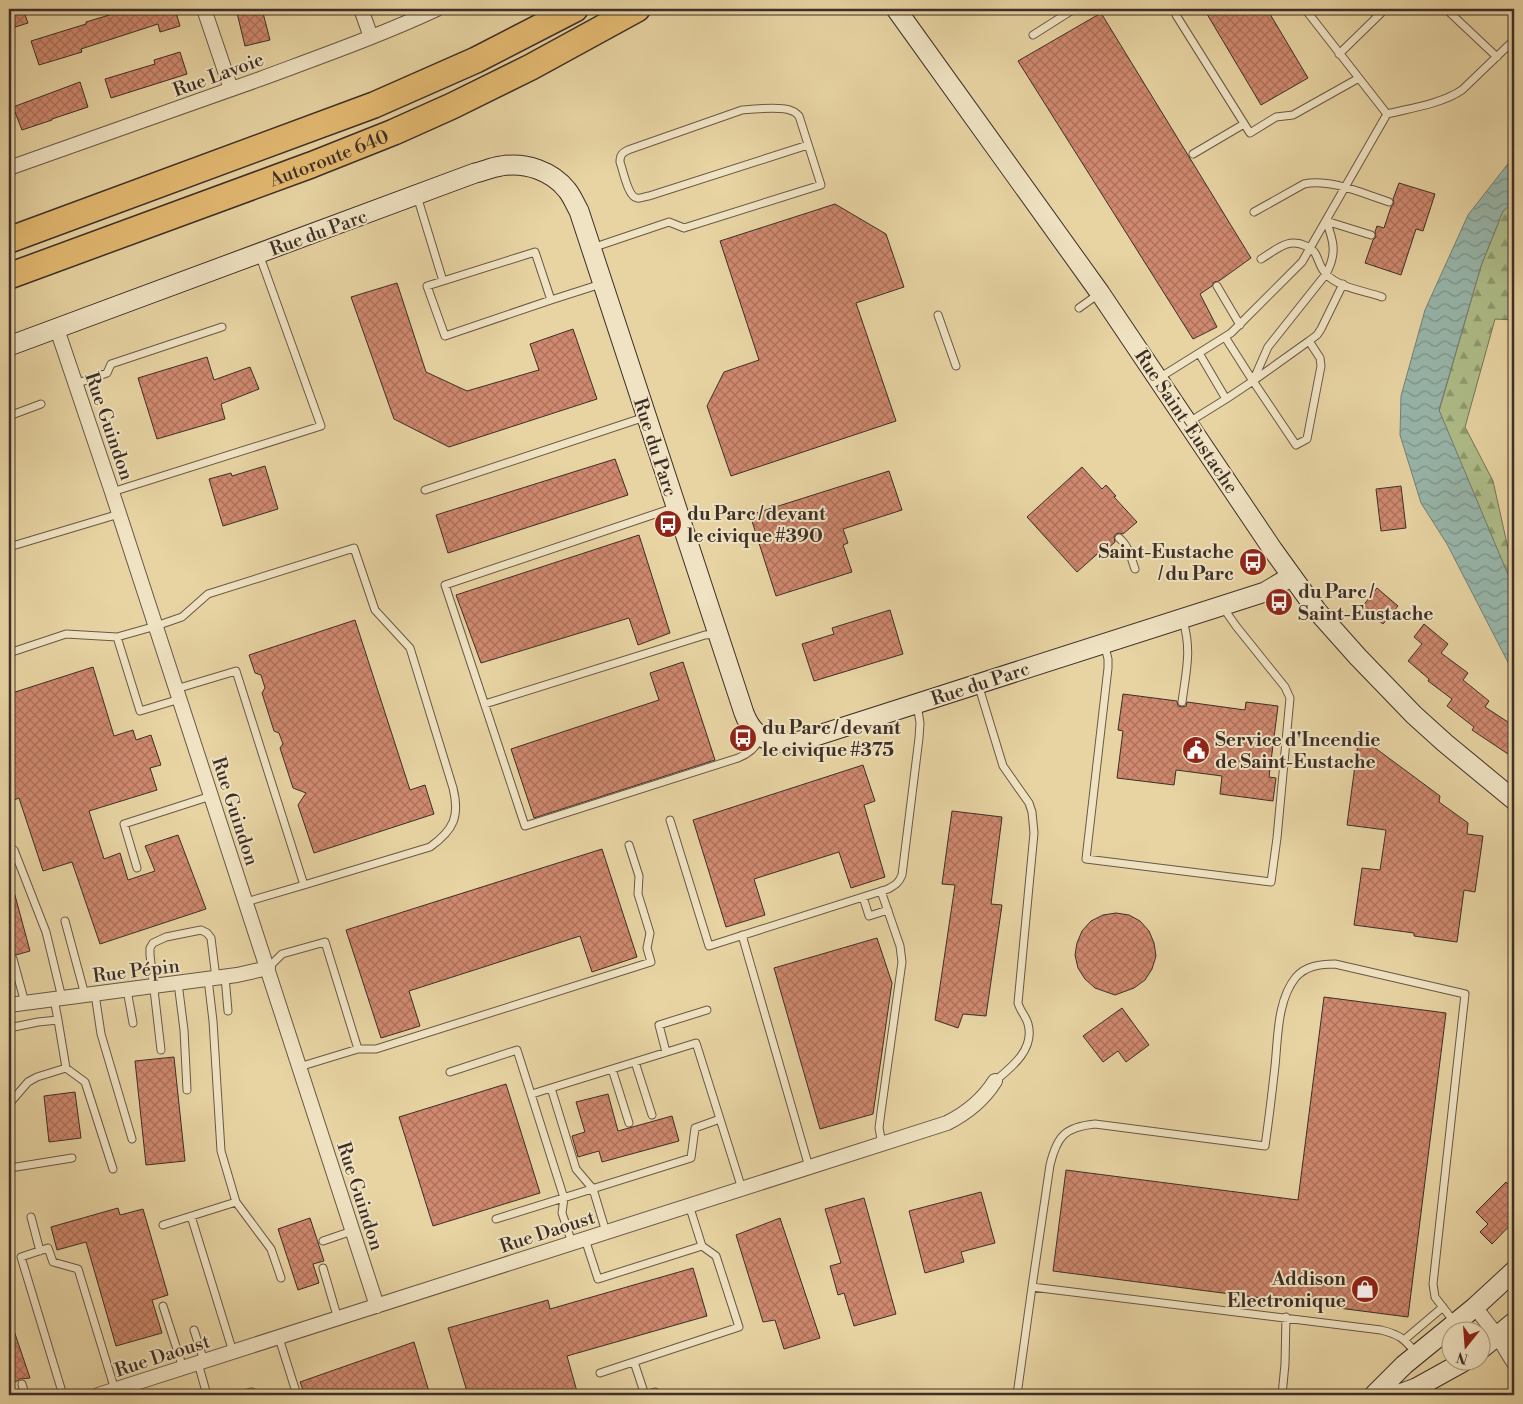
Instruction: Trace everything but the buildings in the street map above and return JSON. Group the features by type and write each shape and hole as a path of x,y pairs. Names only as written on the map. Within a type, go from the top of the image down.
{"highway":[{"name":"Autoroute 640","path":"9,240 374,105 476,60 575,9"},
{"name":"Autoroute 640","path":"9,276 394,132 531,67 637,9"}],"street":[{"path":"204,9 231,89"},
{"path":"361,9 370,37"},
{"name":"Rue Lavoie","path":"9,168 231,89 370,37 437,9"},
{"name":"Rue Saint-Eustache","path":"896,9 1100,293 1317,611 1395,696 1444,743 1514,800"},
{"name":"Rue du Parc","path":"9,346 475,173 502,166 534,168 544,172 568,190 579,210 747,720 754,732 761,737 778,743 800,741 1265,592 1292,576"},
{"name":"Rue Guindon","path":"57,329 156,626 377,1306"},
{"name":"Rue Pépin","path":"9,1005 216,978 268,968"},
{"name":"Rue Daoust","path":"107,1393 947,1123 964,1114 986,1094 995,1081"},
{"path":"1463,1322 1475,1307 1514,1271"},
{"path":"1475,1307 1498,1337 1514,1363"},
{"path":"1490,1343 1514,1322"},
{"path":"1374,1395 1417,1354 1440,1339"},
{"path":"1397,1395 1416,1388 1445,1372"}],"lane":[{"path":"1033,35 1074,9"},
{"path":"1175,9 1176,15 1250,133 1276,117 1293,115 1358,78"},
{"path":"1305,9 1387,114"},
{"path":"1372,9 1378,16"},
{"path":"1340,54 1384,9"},
{"path":"1446,9 1497,57"},
{"path":"1159,378 1231,333 1302,262 1387,114 1455,95 1514,40"},
{"path":"592,248 669,222 684,228 821,185 799,116 793,111 742,110 628,150 622,153 620,158 629,190 637,198 649,196 808,145"},
{"path":"1192,154 1244,124"},
{"path":"1254,212 1304,184 1312,182 1321,182 1345,188 1389,202"},
{"path":"416,196 443,281"},
{"path":"1326,221 1371,235"},
{"path":"1253,382 1268,347 1326,274 1331,264 1333,244 1326,221"},
{"path":"1261,259 1287,243 1300,243 1315,253 1326,274 1342,284 1382,297"},
{"path":"551,300 535,252 428,286 445,336 603,283"},
{"path":"112,492 321,426 259,254"},
{"path":"1188,422 1253,382 1317,335 1342,284"},
{"path":"1217,286 1240,325"},
{"path":"1079,308 1100,293"},
{"path":"938,315 956,366"},
{"path":"75,384 107,373 111,364 222,327"},
{"path":"1225,337 1296,445 1307,439 1321,366 1320,358 1309,340"},
{"path":"1199,353 1226,399"},
{"path":"9,416 41,404"},
{"path":"425,490 646,416"},
{"path":"676,507 445,585 525,826 738,758 748,754 755,748 761,737"},
{"path":"9,548 119,514"},
{"path":"1119,538 1128,550 1135,569"},
{"path":"9,653 66,634 117,637 156,626 182,617 208,594 354,548 375,610 410,648 453,788 457,809 449,831 430,847 246,902"},
{"path":"1104,643 1108,668 1086,859 1271,882 1290,706 1288,692 1236,626 1222,605"},
{"path":"1182,618 1188,647 1182,702"},
{"path":"485,704 705,635 718,634"},
{"path":"117,637 140,711 236,671 304,886"},
{"path":"978,684 1003,766 1029,803 1034,833 1018,1003 1019,1009 1028,1024 1028,1041 1020,1059 995,1081"},
{"path":"670,820 709,946 896,885 902,875 919,738 920,724 917,703"},
{"path":"137,868 124,824 211,796"},
{"path":"299,1067 358,1050 376,1049 651,962 647,948 650,933 638,894 639,876 629,845"},
{"path":"14,850 46,932 58,999 58,1020 66,1068 85,1082 113,1169"},
{"path":"881,891 900,946 902,962 879,1128 882,1144"},
{"path":"863,897 869,916 888,910"},
{"path":"66,921 90,994 132,1139"},
{"path":"160,1050 150,955 150,948 153,943 166,937 195,930 201,930 207,934 210,938 216,978 228,1011"},
{"path":"742,935 809,1167"},
{"path":"268,968 282,954 325,942 358,1050"},
{"path":"13,959 26,1003"},
{"path":"1018,1395 1050,1165 1055,1147 1064,1133 1073,1128 1095,1124 1265,1146 1281,1018 1287,994 1297,976 1313,966 1324,964 1348,966 1465,994 1433,1284 1435,1297 1455,1322"},
{"path":"216,978 213,1021 221,1151 236,1202 271,1249 281,1278"},
{"path":"178,983 184,1030 187,1090"},
{"path":"127,990 133,1023"},
{"path":"666,1052 659,1025 707,1010"},
{"path":"9,1028 58,1020"},
{"path":"532,1094 696,1043 742,1188"},
{"path":"450,1072 517,1050 564,1198 562,1213 572,1243"},
{"path":"636,1062 652,1115"},
{"path":"9,1104 28,1082 37,1077 66,1068"},
{"path":"612,1069 629,1124"},
{"path":"551,1088 576,1170 593,1189 606,1232"},
{"path":"496,1219 691,1158 694,1128 720,1119"},
{"path":"9,1166 10,1168 72,1158"},
{"path":"163,1225 236,1202"},
{"path":"600,1373 739,1327 716,1256 702,1246 689,1205"},
{"path":"191,1216 233,1352"},
{"path":"31,1217 40,1251"},
{"path":"323,1241 352,1231"},
{"path":"586,1239 598,1279 702,1246"},
{"path":"63,1395 20,1257 48,1248 53,1262 78,1269 107,1393"},
{"path":"323,1268 338,1319"},
{"path":"1032,1287 1381,1330 1396,1334 1417,1354"},
{"path":"163,1306 183,1368"},
{"path":"1404,1340 1443,1307"},
{"path":"1282,1395 1286,1364 1286,1317"},
{"path":"194,1330 207,1395"},
{"path":"279,1338 297,1395"},
{"path":"634,1362 645,1395 655,1392 656,1395"},
{"path":"22,1384 25,1395"},
{"path":"239,1395 252,1392 253,1395"}],"green space":[{"path":"1514,202 1514,320 1495,319 1465,427 1493,481 1514,575 1514,589 1439,411 1481,266 1503,211"}],"water":[{"path":"1514,156 1514,202 1503,211 1481,266 1439,410 1514,589 1514,674 1447,544 1421,503 1400,435 1401,396 1425,310 1468,215"}],"place":[{"name":"du Parc / devant le civique #390","path":"668,524"},
{"name":"Saint-Eustache / du Parc","path":"1253,562"},
{"name":"du Parc / Saint-Eustache","path":"1279,602"},
{"name":"du Parc / devant le civique #375","path":"743,738"},
{"name":"Service d'Incendie de Saint-Eustache","path":"1196,750"},
{"name":"Addison Electronique","path":"1365,1289"}]}
